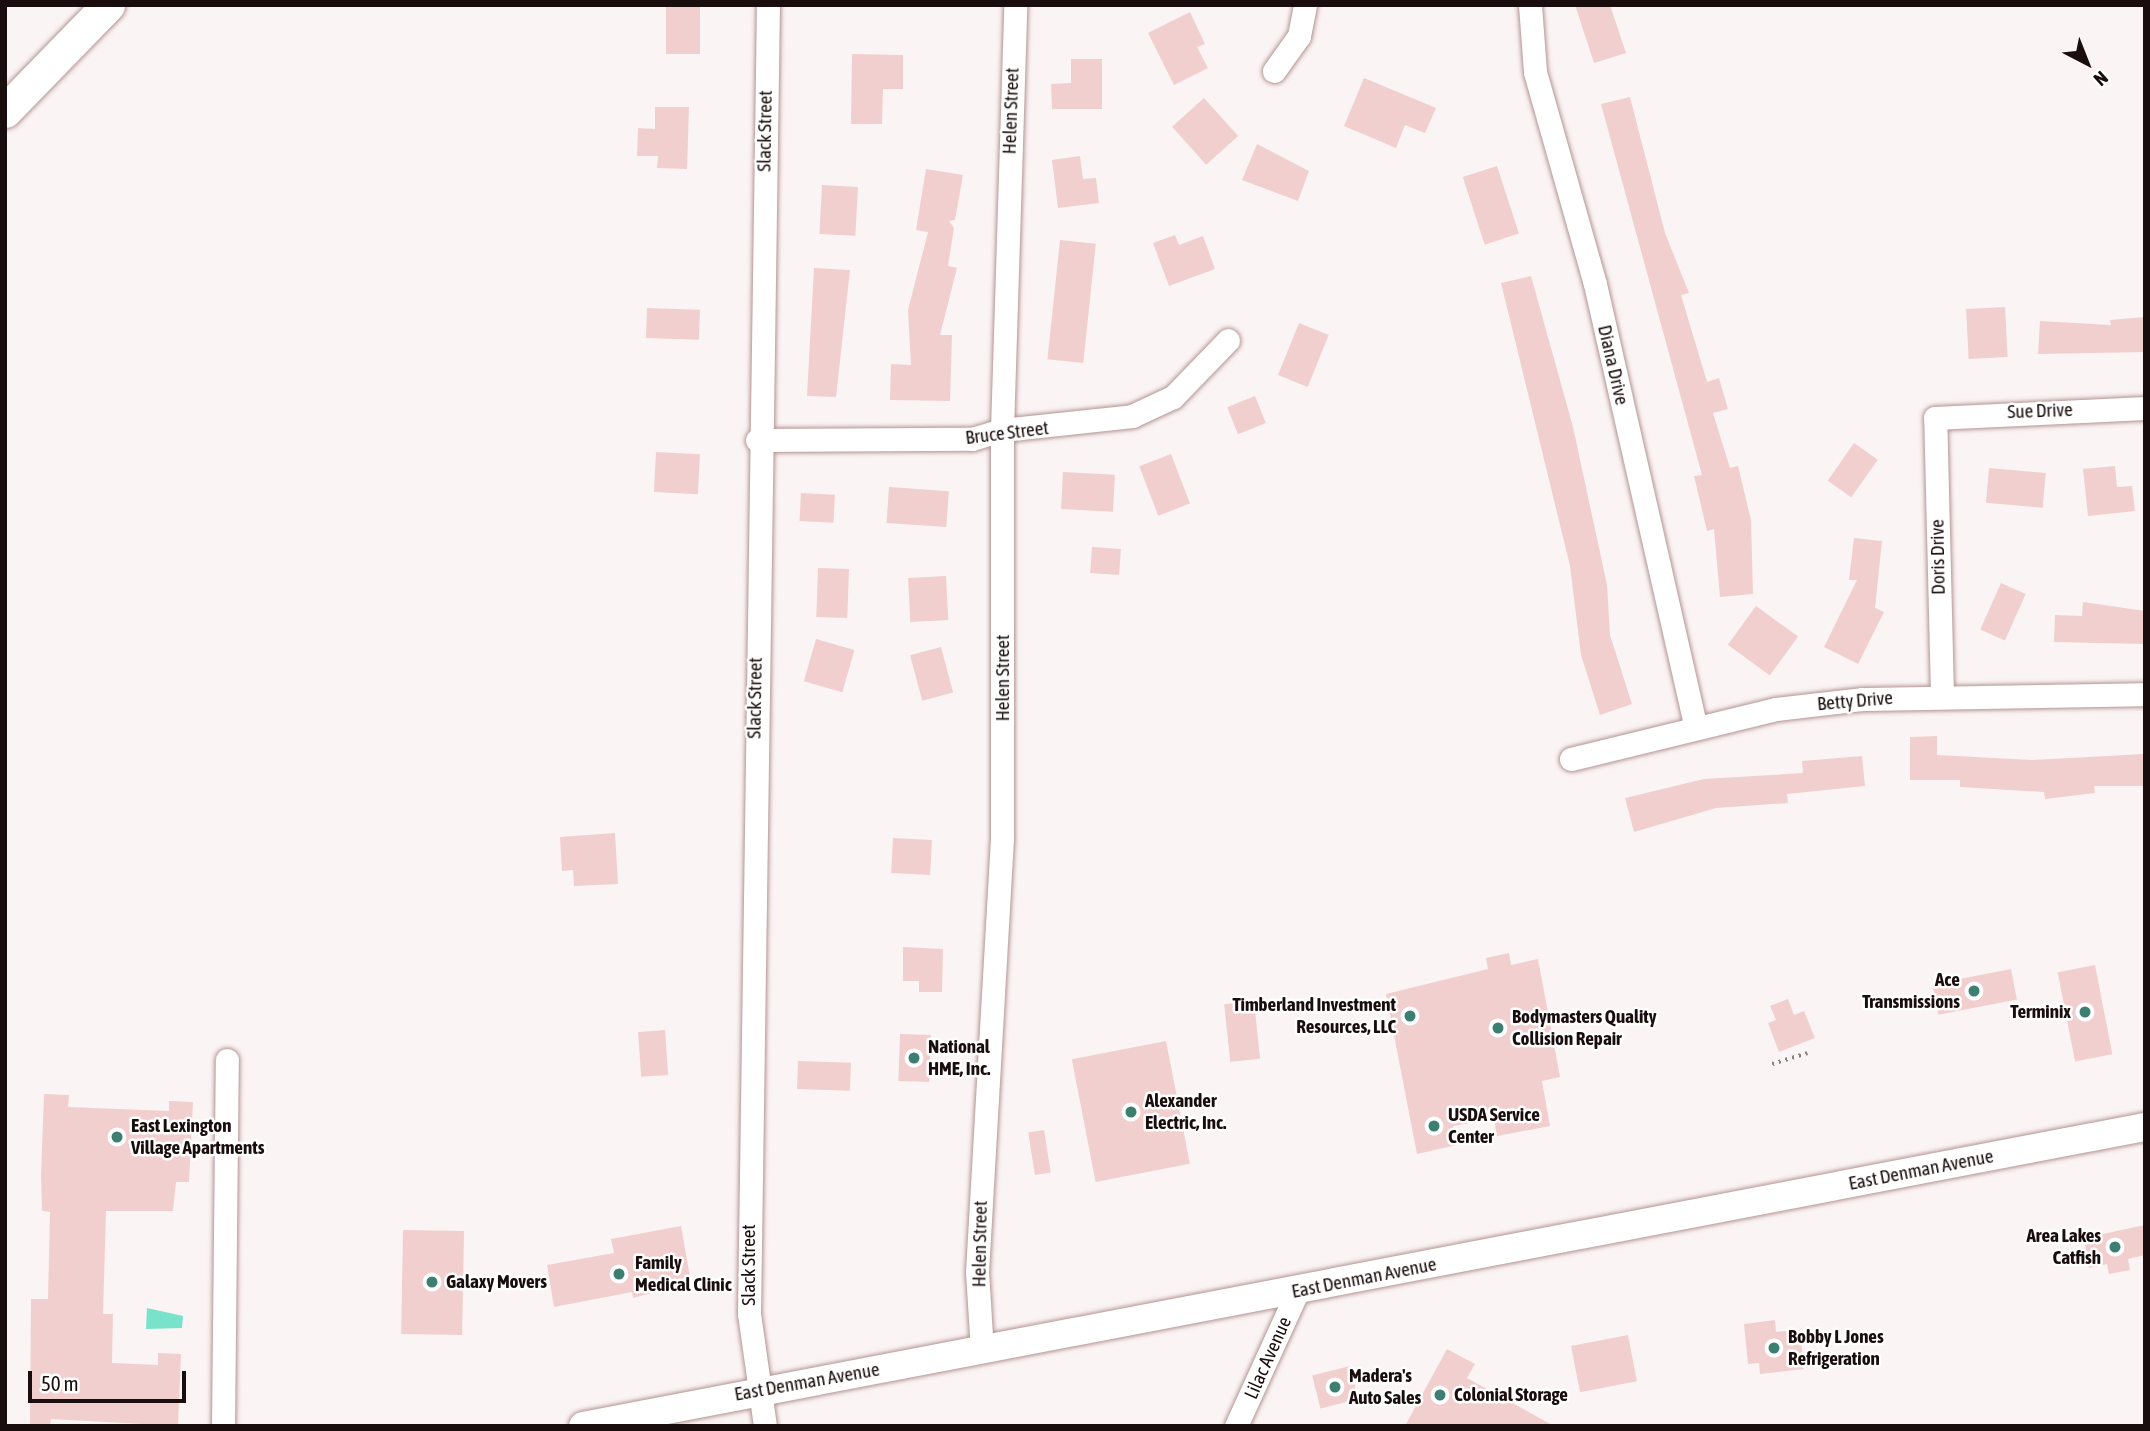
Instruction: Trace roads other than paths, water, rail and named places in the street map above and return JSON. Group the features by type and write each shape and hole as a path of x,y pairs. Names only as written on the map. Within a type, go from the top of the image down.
{"highway":[{"path":"5,111 108,5"}],"main road":[{"name":"East Denman Avenue","path":"583,1426 643,1420 755,1391 1298,1290 2145,1126"}],"street":[{"name":"Slack Street","path":"765,1426 755,1391 749,1300 757,440 768,5"},
{"name":"Helen Street","path":"982,1350 978,1258 1002,839 1002,430 1015,5"},
{"path":"1274,71 1299,36 1305,5"},
{"name":"Diana Drive","path":"1530,5 1535,72 1595,284 1696,727"},
{"name":"Bruce Street","path":"757,440 972,439 1002,430 1132,416 1173,397 1228,340"},
{"name":"Sue Drive","path":"1935,418 2145,408"},
{"name":"Doris Drive","path":"1935,418 1942,695"},
{"name":"Betty Drive","path":"1571,759 1776,709 1942,695 2145,694"},
{"path":"223,1426 227,1060"},
{"name":"Lilac Avenue","path":"1236,1426 1298,1290"}],"place":[{"name":"Ace Transmissions","path":"1974,991"},
{"name":"Terminix","path":"2085,1012"},
{"name":"Timberland Investment Resources, LLC","path":"1410,1016"},
{"name":"Bodymasters Quality Collision Repair","path":"1498,1028"},
{"name":"National HME, Inc.","path":"914,1058"},
{"name":"Alexander Electric, Inc.","path":"1131,1112"},
{"name":"USDA Service Center","path":"1434,1126"},
{"name":"East Lexington Village Apartments","path":"117,1137"},
{"name":"Area Lakes Catfish","path":"2115,1247"},
{"name":"Family Medical Clinic","path":"619,1274"},
{"name":"Galaxy Movers","path":"432,1282"},
{"name":"Bobby L Jones Refrigeration","path":"1774,1348"},
{"name":"Madera's Auto Sales","path":"1335,1387"},
{"name":"Colonial Storage","path":"1440,1395"}]}
